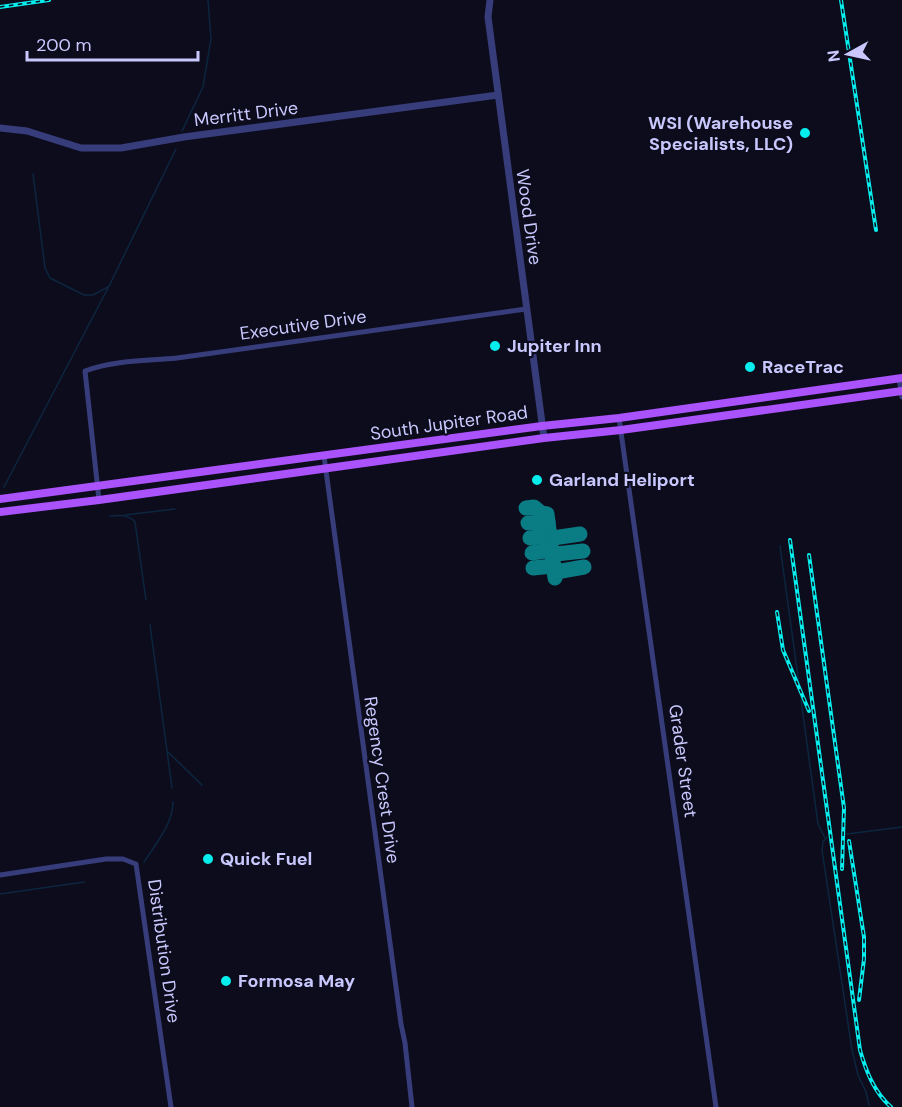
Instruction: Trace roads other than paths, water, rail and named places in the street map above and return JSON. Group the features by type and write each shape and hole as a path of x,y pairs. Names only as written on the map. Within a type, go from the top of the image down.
{"main road":[{"name":"South Jupiter Road","path":"0,500 901,378"},
{"name":"South Jupiter Road","path":"0,512 544,438 902,393"},
{"path":"185,475 186,488"}],"street":[{"name":"Wood Drive","path":"490,0 488,17 544,438"},
{"name":"Merritt Drive","path":"0,128 27,131 81,148 122,148 188,136 498,95"},
{"name":"Executive Drive","path":"98,487 85,371 93,368 526,309"},
{"path":"901,378 902,393"},
{"name":"Grader Street","path":"619,418 717,1107"},
{"name":"Regency Crest Drive","path":"324,456 412,1107"},
{"path":"98,487 99,500"},
{"name":"Distribution Drive","path":"0,875 106,859 123,859 136,864 171,1107"}],"waterway":[{"path":"182,131 203,87 211,39 208,0"},
{"path":"4,487 109,286 176,149"},
{"path":"33,174 45,268 50,278 84,295 93,295 108,287"},
{"path":"125,515 175,509"},
{"path":"110,516 127,516 135,522 146,600"},
{"path":"780,546 799,684"},
{"path":"150,625 172,788"},
{"path":"801,700 818,824 825,838"},
{"path":"168,752 202,785"},
{"path":"144,862 167,826 173,802"},
{"path":"847,834 902,827"},
{"path":"827,837 823,842 822,850 852,1050 869,1105"},
{"path":"0,894 84,882"}],"railway":[{"path":"0,7 49,0"},
{"path":"841,0 876,230"},
{"path":"790,540 860,1050 871,1081 891,1107"},
{"path":"809,555 844,808 842,869"},
{"path":"777,612 783,650 809,711"},
{"path":"849,841 864,937 859,1000"}],"place":[{"name":"WSI (Warehouse Specialists, LLC)","path":"805,133"},
{"name":"Jupiter Inn","path":"495,346"},
{"name":"RaceTrac","path":"750,367"},
{"name":"Garland Heliport","path":"537,480"},
{"name":"Quick Fuel","path":"208,859"},
{"name":"Formosa May","path":"226,981"}]}
